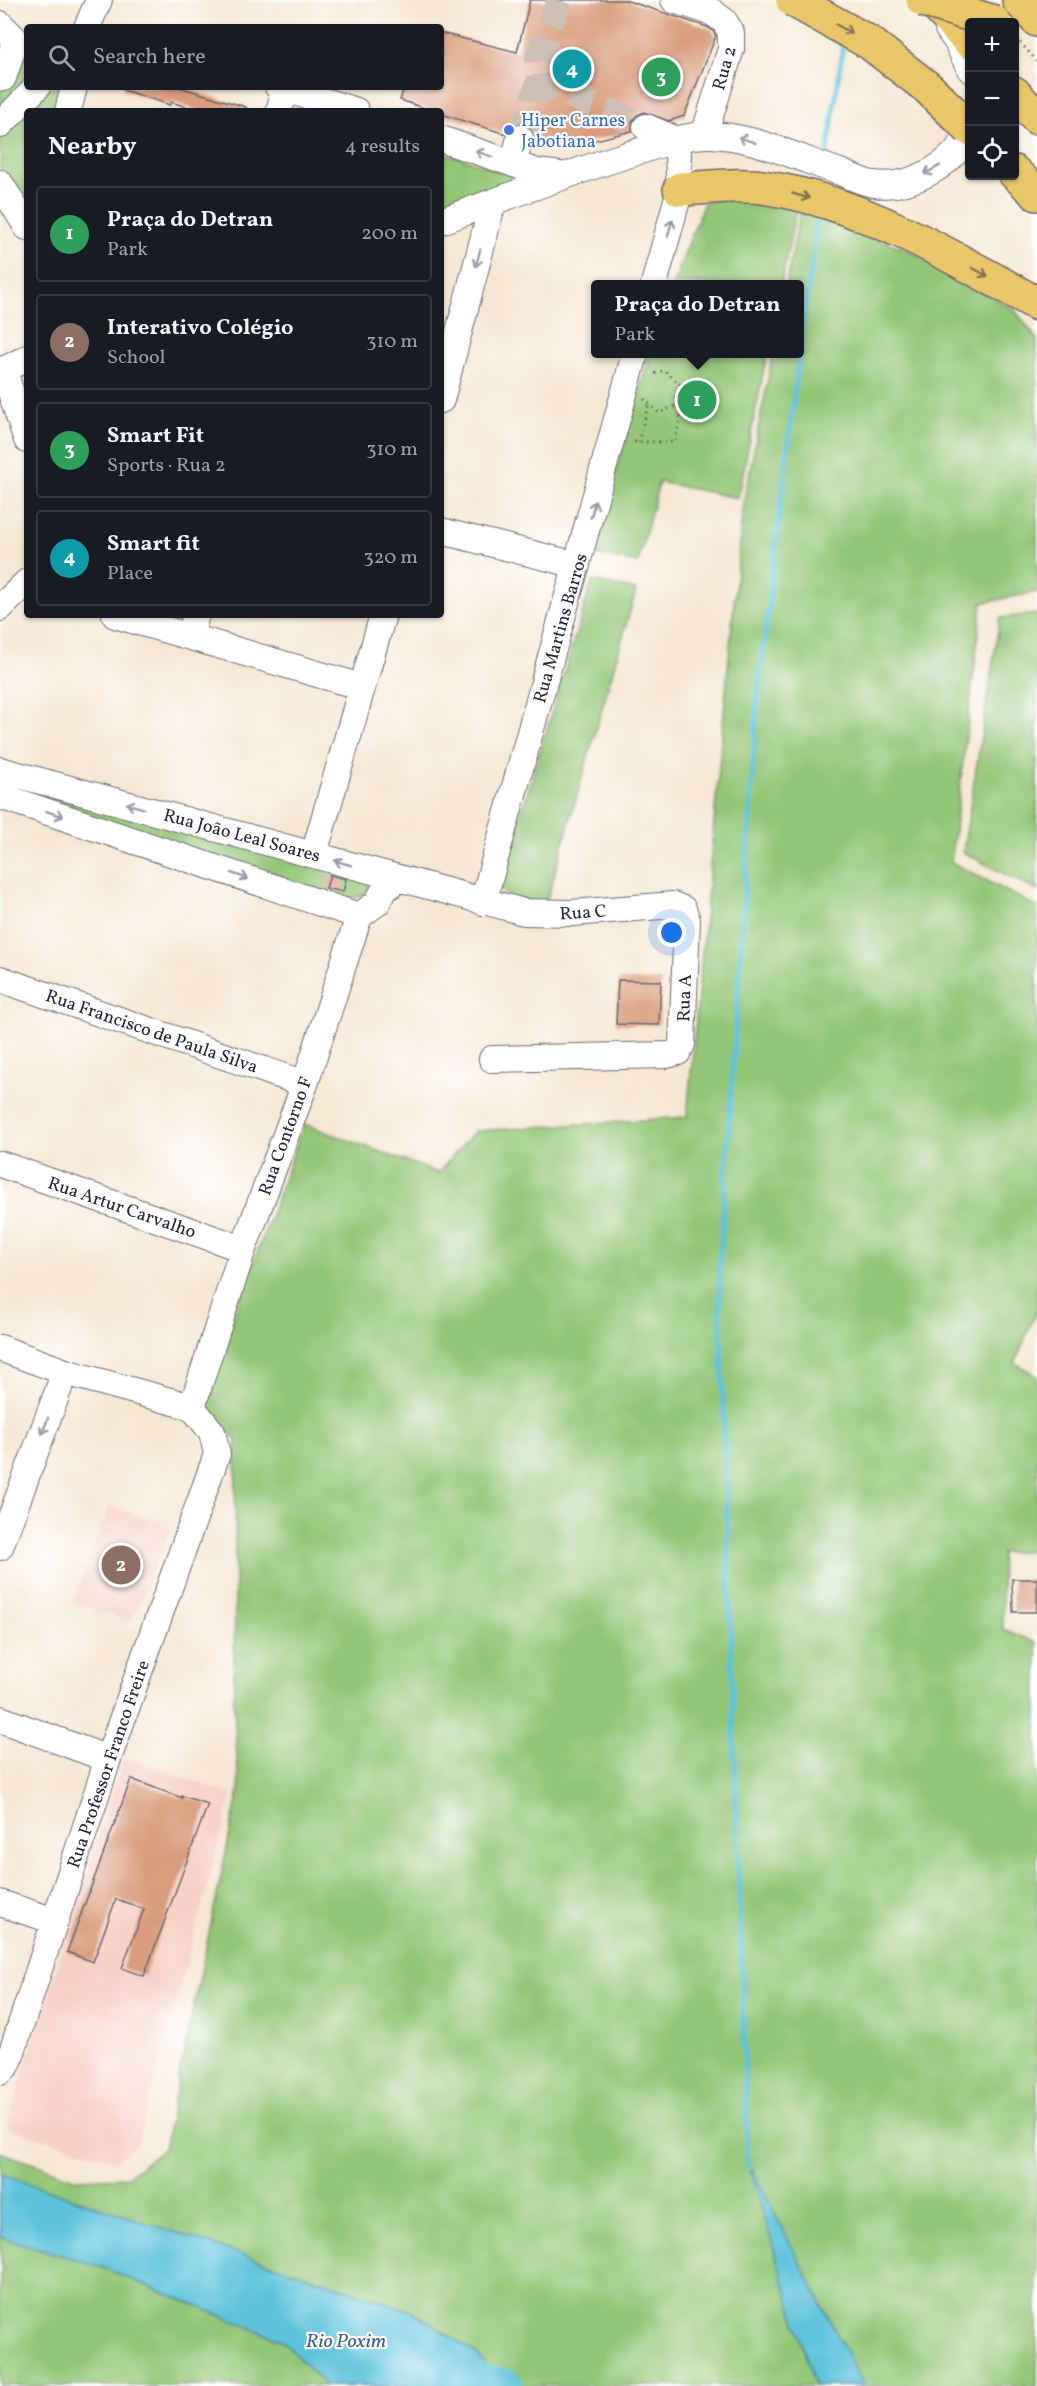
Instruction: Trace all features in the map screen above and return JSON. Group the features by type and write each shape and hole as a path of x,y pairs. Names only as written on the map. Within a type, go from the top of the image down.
{"main road":[{"path":"793,0 870,43 928,88 967,126"},
{"path":"924,0 981,18"},
{"path":"931,0 965,38"},
{"path":"1019,0 1037,20"},
{"path":"1019,31 1037,36"},
{"path":"1019,98 1037,118"},
{"path":"1019,177 1037,194"},
{"path":"680,189 736,186 799,194 865,216 946,253 1037,304"}],"street":[{"path":"88,24 99,0"},
{"name":"Rua 2","path":"674,0 712,12 724,21 731,32 731,50 704,135"},
{"path":"924,0 957,42 965,60"},
{"path":"0,19 24,25"},
{"path":"0,24 14,38 13,48 2,79"},
{"path":"2,79 24,59"},
{"path":"0,125 34,90"},
{"path":"69,108 73,90"},
{"path":"281,96 341,108"},
{"path":"646,127 677,140"},
{"path":"444,220 561,175 677,140 704,135 736,137 874,184 903,182 931,172 950,159 965,139"},
{"path":"513,164 520,138"},
{"path":"655,280 680,189 677,140"},
{"path":"444,141 537,172 561,175"},
{"path":"0,183 24,222"},
{"path":"444,389 493,202"},
{"name":"Rua Martins Barros","path":"483,902 634,358"},
{"path":"24,360 2,371 24,432"},
{"path":"444,532 577,565"},
{"path":"0,608 24,588"},
{"path":"136,618 193,626 362,687"},
{"path":"314,854 382,618"},
{"name":"Rua João Leal Soares","path":"0,770 483,902"},
{"name":"Rua João Leal Soares","path":"0,796 358,916"},
{"path":"358,916 377,903 385,889 399,879"},
{"name":"Rua C","path":"483,902 524,912 547,914 673,905 682,909"},
{"name":"Rua A","path":"492,1059 667,1055 678,1052 682,1044 687,920 682,909"},
{"name":"Rua Contorno F","path":"192,1407 243,1249 305,1084 358,916"},
{"name":"Rua Francisco de Paula Silva","path":"0,979 305,1084"},
{"name":"Rua Artur Carvalho","path":"0,1164 243,1249"},
{"path":"0,1348 65,1372 192,1407"},
{"path":"2,1534 65,1372"},
{"name":"Rua Professor Franco Freire","path":"0,2073 8,2064 108,1759 217,1454 212,1432 192,1407"},
{"path":"0,1719 108,1759"},
{"path":"0,1903 55,1921"}],"path":[{"path":"1019,41 1037,61"},
{"path":"611,442 675,442 686,390 664,370 648,377"},
{"path":"643,398 659,413 684,402"},
{"path":"638,442 649,403"}],"shaded area":[{"path":"109,1505 171,1528 131,1622 73,1602"},
{"path":"124,1757 232,1795 137,2145 116,2161 6,2127"}],"green space":[{"path":"24,60 24,86 0,110 0,82"},
{"path":"61,90 60,108 24,108 42,91"},
{"path":"24,108 24,204 0,169 0,131"},
{"path":"444,153 529,179 444,209"},
{"path":"730,195 797,205 782,280 675,280 704,203"},
{"path":"800,213 904,248 1014,309 1037,339 1037,592 982,603 951,862 1037,907 1037,1309 1015,1363 1037,1376 1037,1550 1001,1553 1003,1629 1037,1643 1037,2386 0,2386 0,2152 77,2179 126,2177 164,2149 239,1790 234,1708 236,1440 201,1406 304,1124 438,1173 475,1131 687,1117 743,505 772,358 804,358 804,280 787,280"},
{"path":"649,358 766,358 738,498 659,482 638,563 592,554"},
{"path":"592,581 636,590 547,900 519,902 498,889"},
{"path":"1037,614 1037,891 963,852 1000,618"},
{"path":"0,774 372,877 366,894 342,903 0,800"}],"water":[{"path":"748,2162 864,2386 815,2386"},
{"name":"Rio Poxim","path":"0,2174 412,2311 478,2355 499,2386 326,2386 281,2340 101,2267 0,2237"}],"building":[{"path":"530,0 625,0 707,27 716,36 684,116 669,121 644,112 632,121 632,131 556,150 534,143 534,134 530,127 524,124 516,124 509,128 506,134 444,115 444,108 424,108 400,100 403,90 444,90 444,34 517,52"},
{"path":"123,90 189,90 246,107 190,108 171,102 170,105"},
{"path":"330,875 346,879 343,892 326,888"},
{"path":"618,980 661,981 659,1025 616,1024"},
{"path":"1012,1579 1037,1579 1037,1612 1013,1612"},
{"path":"131,1779 182,1798 182,1796 208,1804 144,1976 122,1968 144,1909 116,1899 93,1962 67,1952"}],"waterway":[{"path":"827,157 844,40"},
{"path":"804,317 819,213"},
{"path":"750,2168 719,1274 758,694 799,358"},
{"name":"Rio Poxim","path":"455,2374 507,2386"}],"tunnel":[{"path":"559,0 538,60 540,79 546,85 646,127"},
{"path":"520,138 540,79"}],"place":[{"name":"Smart fit","path":"572,69"},
{"name":"Smart Fit","path":"661,77"},
{"name":"Hiper Carnes Jabotiana","path":"509,130"},
{"name":"Praça do Detran","path":"697,400"},
{"name":"Interativo Colégio","path":"121,1565"}]}
